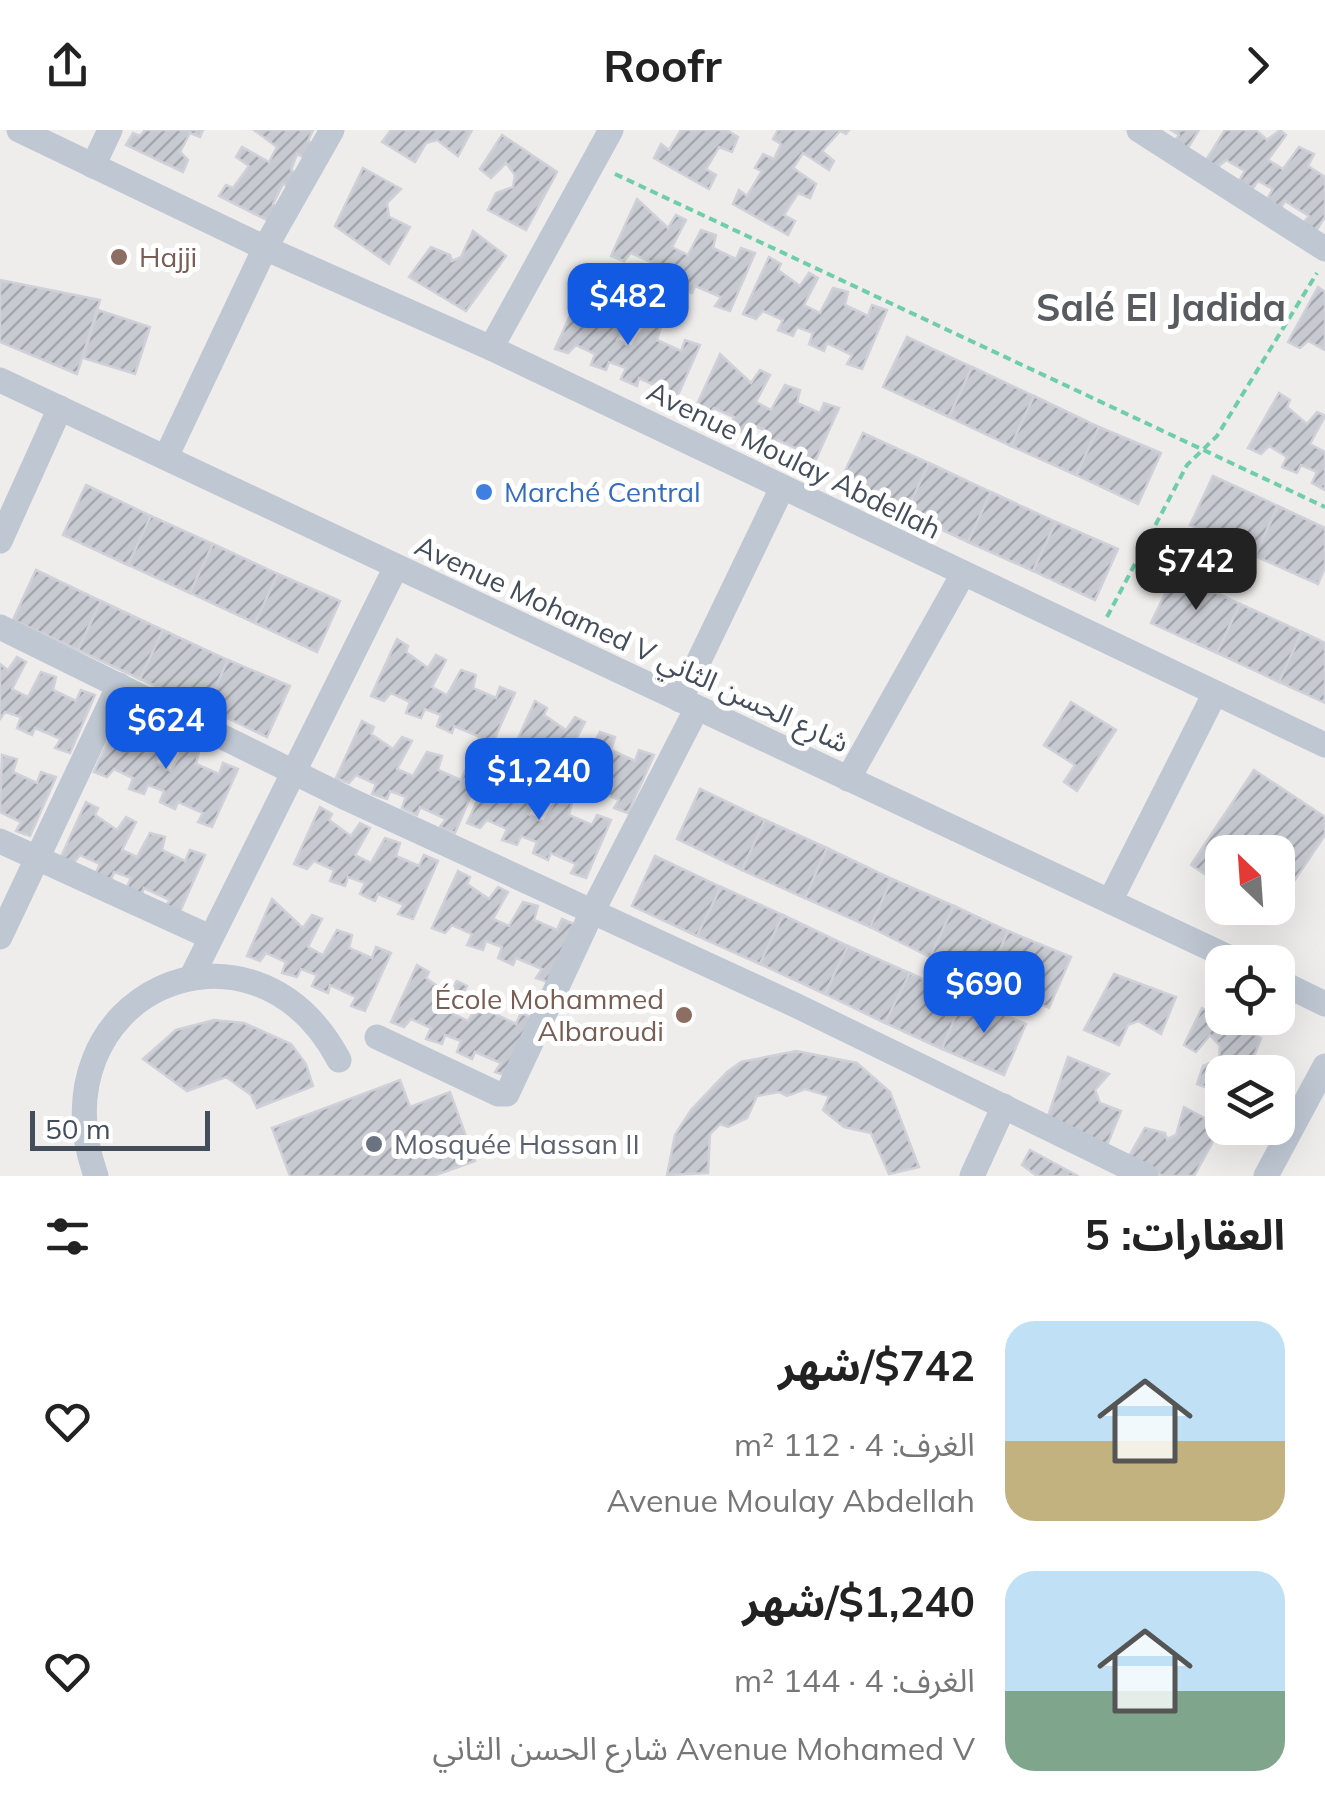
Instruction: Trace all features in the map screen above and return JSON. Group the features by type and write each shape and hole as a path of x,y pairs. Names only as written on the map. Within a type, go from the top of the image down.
{"street":[{"name":"Avenue Moulay Abdellah","path":"20,130 265,248 491,348 1325,745"},
{"path":"94,166 110,130"},
{"path":"166,456 265,248 332,130"},
{"path":"491,348 611,130"},
{"path":"1139,130 1325,249"},
{"name":"Avenue Mohamed V شارع الحسن الثاني","path":"0,380 1205,946"},
{"path":"0,540 60,408"},
{"path":"377,1037 498,1094 506,1094 688,704 782,488"},
{"path":"191,978 396,567"},
{"path":"848,779 963,574"},
{"path":"0,627 1146,1176"},
{"path":"0,937 119,685"},
{"path":"1110,901 1214,692"},
{"path":"0,841 210,937"},
{"path":"96,1176 84,1141 81,1100 93,1054 120,1017 155,992 191,978 251,981 280,993 305,1010 339,1060"},
{"path":"1295,989 1325,1004"},
{"path":"1266,1176 1325,1066"},
{"path":"972,1176 1004,1106"}],"path":[{"path":"593,164 1325,506"},
{"path":"1097,637 1187,465 1217,436 1325,260"}],"building":[{"path":"145,130 203,130 200,137 190,133 180,152 188,160 183,172 126,145 133,133 140,136"},
{"path":"254,130 313,130 308,141 315,144 308,159 297,154 291,170 299,174 293,189 283,184 273,204 281,211 275,224 219,196 226,185 233,188 249,166 236,157 242,147 269,162 277,147"},
{"path":"391,130 472,130 458,156 437,140 426,143 415,162 382,142"},
{"path":"681,130 727,130 738,137 732,152 719,147 706,169 716,175 709,189 654,158 661,144 669,150"},
{"path":"778,130 849,130 846,134 840,131 822,151 834,161 829,170 803,153 793,168 816,184 810,198 798,193 784,215 795,221 788,235 733,204 739,190 747,196 762,171 755,168 763,154 774,159 781,144 773,139"},
{"path":"1171,130 1199,130 1186,151 1173,143 1179,135"},
{"path":"1225,130 1256,130 1267,140 1280,130 1286,135 1268,160 1283,169 1299,147 1314,154 1308,166 1325,177 1325,217 1316,231 1302,224 1309,216 1285,201 1281,208 1267,199 1273,189 1258,181 1253,188 1239,181 1245,171 1226,160 1218,167 1206,160"},
{"path":"502,135 557,172 526,230 488,210 496,193 513,187 515,175 506,163 491,178 480,169"},
{"path":"363,168 401,189 387,203 389,217 410,227 389,264 335,226"},
{"path":"637,199 668,228 676,215 686,220 672,247 688,255 701,230 716,235 713,248 736,259 741,248 755,253 730,311 715,306 721,297 695,286 692,293 677,286 681,275 665,269 661,278 646,273 651,262 631,253 624,261 611,256"},
{"path":"473,231 506,256 466,311 409,277 431,247 450,255 452,261 461,257"},
{"path":"769,257 781,264 778,270 800,286 809,273 818,278 804,305 820,313 833,288 848,292 845,305 868,316 872,305 887,310 862,369 847,364 852,355 827,343 824,351 809,344 813,333 797,327 793,336 778,330 783,320 763,311 756,319 743,314"},
{"path":"0,280 100,300 77,374 0,342"},
{"path":"1318,287 1325,292 1325,350 1308,341 1300,348 1288,342"},
{"path":"581,291 593,298 590,305 612,320 621,307 631,312 617,340 632,347 646,323 661,327 657,340 681,351 685,340 700,345 674,404 660,398 665,390 639,378 637,386 621,379 626,368 609,362 606,370 591,365 595,354 576,345 568,353 555,349"},
{"path":"98,310 150,327 135,374 83,358"},
{"path":"907,337 972,367 949,417 883,387"},
{"path":"720,354 751,383 760,370 770,375 756,402 771,410 785,385 800,390 797,403 820,413 824,403 839,408 813,466 799,461 804,452 778,440 776,448 760,441 765,430 748,424 745,433 730,428 734,417 714,408 708,416 694,411"},
{"path":"972,367 1034,396 1011,446 949,417"},
{"path":"1279,393 1290,400 1287,407 1307,424 1317,412 1325,416 1310,444 1325,452 1325,490 1312,483 1317,472 1301,465 1297,473 1282,467 1287,457 1269,446 1261,454 1248,448"},
{"path":"1034,396 1099,427 1076,475 1011,446"},
{"path":"1099,427 1161,453 1138,504 1076,475"},
{"path":"863,433 929,463 906,513 840,482"},
{"path":"929,463 991,492 968,542 906,513"},
{"path":"1213,476 1278,506 1255,556 1190,525"},
{"path":"86,485 151,516 128,565 63,535"},
{"path":"991,492 1056,522 1033,571 968,542"},
{"path":"1278,506 1325,528 1325,568 1318,584 1255,556"},
{"path":"151,516 213,544 190,593 128,565"},
{"path":"1056,522 1118,549 1095,600 1033,571"},
{"path":"213,544 278,574 255,623 190,593"},
{"path":"36,570 101,601 78,650 13,620"},
{"path":"1175,573 1240,604 1217,653 1151,623"},
{"path":"278,574 340,601 317,652 255,623"},
{"path":"101,601 163,630 140,679 78,650"},
{"path":"1240,604 1302,632 1279,682 1217,653"},
{"path":"163,630 228,660 206,708 140,679"},
{"path":"1302,632 1325,643 1325,703 1279,682"},
{"path":"397,639 408,646 406,652 428,668 436,655 446,660 432,687 447,695 461,670 476,675 473,688 496,698 500,687 515,693 489,751 475,746 480,737 454,726 452,733 437,726 441,715 425,709 421,718 406,713 410,702 391,693 384,701 371,696"},
{"path":"17,657 26,662 12,689 28,697 41,672 56,677 53,690 76,701 81,690 95,695 70,753 55,748 61,739 35,728 32,735 17,728 21,717 5,712 0,719 0,664 8,670"},
{"path":"228,660 290,686 267,737 206,708"},
{"path":"535,701 547,708 544,715 566,730 575,717 585,722 571,749 586,757 600,732 615,737 611,750 635,761 639,750 654,755 628,813 614,808 619,800 593,788 591,795 575,788 579,778 563,772 560,780 545,775 549,764 529,755 522,763 509,758"},
{"path":"1071,702 1116,730 1077,791 1064,782 1075,765 1044,745"},
{"path":"120,715 151,744 159,731 169,736 155,763 171,771 184,746 199,751 196,764 219,774 223,763 238,769 212,827 198,822 203,813 178,802 175,809 160,802 164,791 148,785 144,794 129,789 133,778 114,769 107,777 94,772"},
{"path":"362,721 374,727 371,734 393,749 402,737 412,741 397,769 413,776 427,752 442,756 438,770 461,780 466,769 480,775 455,833 440,827 446,819 420,807 417,815 402,808 406,797 390,791 387,799 372,794 376,784 356,775 349,783 336,778"},
{"path":"2,755 17,759 13,772 37,783 41,772 56,777 30,836 16,831 21,822 0,812"},
{"path":"493,766 505,773 502,779 524,795 533,782 542,787 528,814 544,822 557,797 572,802 569,815 592,825 597,815 611,820 586,878 571,873 576,864 551,853 548,860 533,853 537,842 521,836 517,845 502,840 507,829 487,820 480,828 467,823"},
{"path":"1254,770 1325,817 1325,835 1295,880 1295,835 1211,835"},
{"path":"700,789 765,820 742,870 677,839"},
{"path":"86,802 98,808 95,815 117,830 126,817 136,822 122,850 137,857 150,833 165,837 162,850 185,861 190,850 205,855 179,914 164,908 170,900 144,888 141,896 126,889 131,878 114,872 111,880 95,875 100,864 80,855 73,864 60,859"},
{"path":"320,807 332,814 329,820 351,836 360,823 370,828 355,855 371,863 385,838 400,843 396,856 419,866 424,855 438,861 413,919 398,914 404,905 378,894 375,901 360,894 365,883 348,877 345,886 330,881 334,870 314,861 307,869 294,864"},
{"path":"765,820 827,848 805,898 742,870"},
{"path":"1205,844 1205,874 1191,865"},
{"path":"827,848 892,879 870,927 805,898"},
{"path":"655,856 721,887 697,936 632,906"},
{"path":"458,871 470,877 467,884 489,899 498,887 508,892 493,919 509,926 523,902 538,906 534,920 557,930 562,919 576,925 551,983 536,978 542,969 516,958 513,965 498,958 502,947 486,941 483,950 467,945 472,934 452,925 445,933 432,928"},
{"path":"892,879 954,906 930,957 870,927"},
{"path":"721,887 783,915 760,964 697,936"},
{"path":"272,899 303,928 312,915 322,919 308,947 323,955 337,930 352,935 349,948 372,958 376,947 391,953 365,1011 351,1006 356,997 330,985 328,993 312,986 317,975 301,969 297,977 282,973 286,962 266,953 260,961 247,956"},
{"path":"954,906 1008,931 986,982 930,957"},
{"path":"783,915 848,946 825,994 760,964"},
{"path":"1008,931 1071,957 1049,1008 986,982"},
{"path":"848,946 910,973 885,1023 825,994"},
{"path":"417,965 429,972 426,978 448,994 457,981 467,986 452,1013 468,1021 482,996 497,1001 493,1013 516,1024 521,1013 536,1019 510,1077 495,1072 501,1063 475,1052 472,1059 457,1052 461,1041 445,1035 442,1044 426,1039 431,1028 411,1019 404,1027 391,1022"},
{"path":"910,973 963,998 942,1049 885,1023"},
{"path":"1114,974 1176,997 1161,1034 1138,1021 1128,1025 1119,1045 1084,1030"},
{"path":"963,998 1026,1024 1004,1075 942,1049"},
{"path":"1202,1008 1205,1010 1205,1035 1210,1035 1196,1052 1184,1045"},
{"path":"214,1020 244,1023 291,1044 306,1064 313,1086 257,1108 251,1095 226,1077 187,1091 143,1059 176,1030"},
{"path":"1210,1035 1261,1038 1254,1055 1219,1055 1220,1046"},
{"path":"796,1051 857,1063 890,1092 919,1167 889,1174 871,1133 844,1127 823,1110 829,1096 805,1089 787,1096 779,1092 757,1096 747,1118 728,1127 720,1124 710,1134 708,1173 667,1175 675,1135 691,1110 727,1072 741,1062"},
{"path":"1068,1057 1109,1074 1095,1090 1100,1103 1121,1111 1105,1150 1047,1119"},
{"path":"1205,1065 1205,1087 1197,1084"},
{"name":"Mosquée Hassan II","path":"400,1080 410,1107 450,1092 475,1161 433,1176 290,1176 272,1128"},
{"path":"1184,1107 1205,1118 1205,1145 1211,1145 1194,1176 1163,1176 1127,1160 1145,1128 1165,1133 1167,1139 1176,1135"},
{"path":"1030,1150 1078,1176 1037,1176 1022,1165"}],"place":[{"name":"Hajji","path":"119,257"},
{"name":"Marché Central","path":"484,492"},
{"name":"École Mohammed Albaroudi","path":"684,1015"},
{"name":"Mosquée Hassan II","path":"374,1144"}],"district":[{"name":"Salé El Jadida","path":"1161,308"}]}
